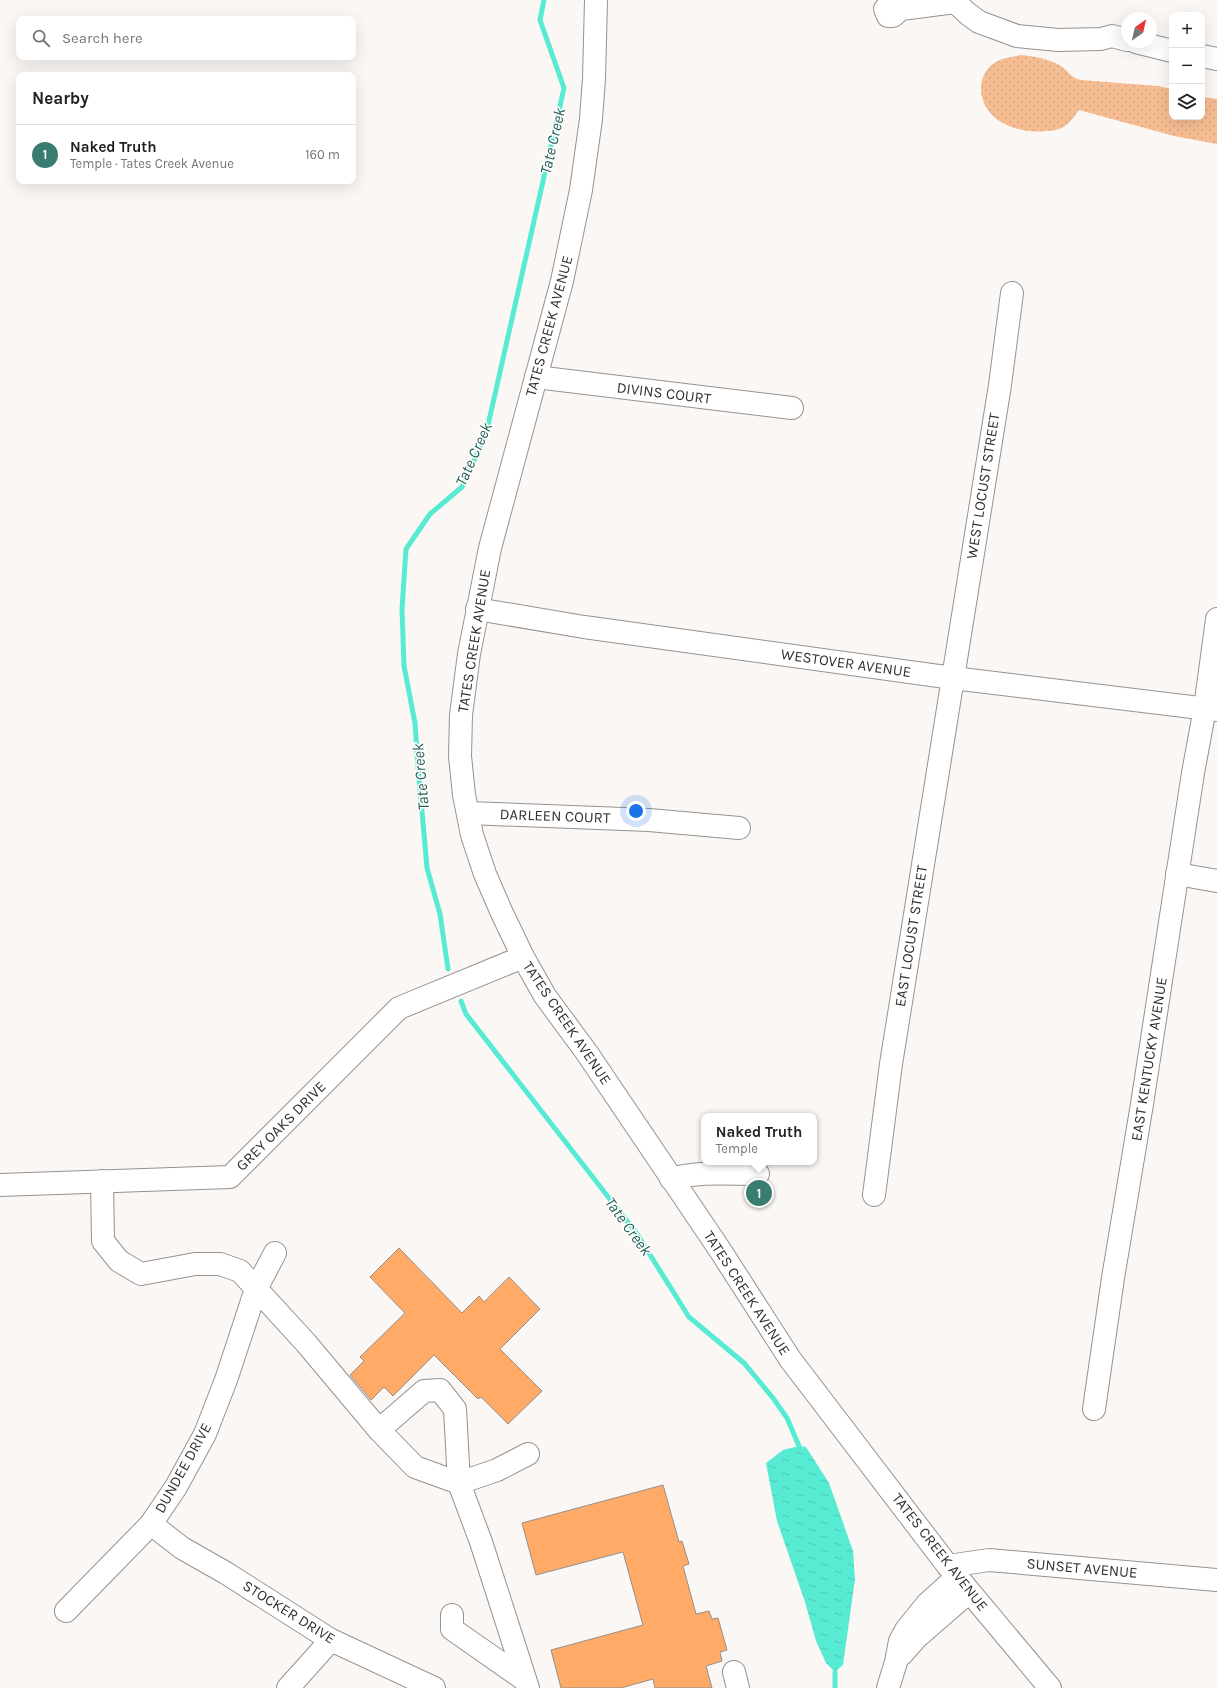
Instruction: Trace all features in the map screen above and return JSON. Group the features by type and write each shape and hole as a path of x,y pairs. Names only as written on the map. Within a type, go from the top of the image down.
{"street":[{"name":"TATES CREEK AVENUE","path":"596,0 594,79 585,166 574,228 562,281 501,504 477,609 469,654 461,715 460,756 472,835 485,874 501,911 523,958 545,996 587,1053 720,1250 790,1359 958,1578 1050,1688"},
{"path":"901,9 960,1 968,14 979,22 1017,36 1058,40 1101,39 1112,36 1121,38"},
{"path":"1157,47 1169,50"},
{"path":"1205,57 1217,59"},
{"name":"WEST LOCUST STREET","path":"953,678 1000,385 1012,293"},
{"name":"DIVINS COURT","path":"536,377 792,408"},
{"name":"WESTOVER AVENUE","path":"477,609 584,627 953,678 1211,709"},
{"name":"EAST KENTUCKY AVENUE","path":"1094,1409 1177,874 1211,709 1217,619"},
{"name":"EAST LOCUST STREET","path":"874,1195 891,1064 953,678"},
{"name":"DARLEEN COURT","path":"468,813 641,819 739,828"},
{"path":"1177,874 1217,881"},
{"name":"GREY OAKS DRIVE","path":"0,1185 230,1176 399,1008 523,958"},
{"path":"671,1179 685,1175 758,1174"},
{"path":"102,1181 103,1241 119,1261 141,1274 195,1264 220,1264 240,1271 306,1343 379,1430 415,1467 459,1483 498,1470 528,1454"},
{"name":"DUNDEE DRIVE","path":"66,1612 151,1524 176,1487 205,1434 226,1380 256,1289 275,1253"},
{"path":"379,1430 424,1391 440,1390 455,1409 459,1483 481,1542 526,1684"},
{"name":"STOCKER DRIVE","path":"151,1524 182,1548 226,1573 330,1640 434,1688"},
{"name":"SUNSET AVENUE","path":"958,1578 989,1560 1217,1580"},
{"path":"888,1688 896,1662 900,1641 912,1620 927,1604 958,1578"},
{"path":"452,1615 452,1629 526,1684"},
{"path":"288,1688 330,1640"}],"shaded area":[{"path":"1021,55 1036,57 1052,61 1064,68 1072,76 1081,80 1158,86 1169,88 1169,120 1205,120 1205,97 1217,99 1217,144 1174,136 1079,110 1067,124 1055,130 1020,130 1009,126 998,120 985,106 981,88 982,80 986,72 992,65 1002,59"}],"water":[{"path":"799,1446 806,1447 829,1483 853,1551 855,1579 843,1665 835,1672 826,1663 816,1641 805,1602 777,1521 766,1463 783,1450"}],"building":[{"path":"399,1248 462,1313 479,1296 484,1302 509,1277 540,1309 500,1349 542,1391 508,1424 481,1397 478,1399 434,1355 393,1396 384,1387 371,1400 350,1375 364,1361 360,1357 405,1313 370,1277"},
{"path":"663,1485 679,1542 682,1541 689,1564 683,1566 696,1614 709,1611 712,1619 718,1618 727,1650 720,1652 722,1661 706,1666 712,1688 655,1688 653,1679 621,1688 561,1688 551,1650 643,1625 623,1552 536,1575 522,1523"}],"waterway":[{"name":"Tate Creek","path":"448,969 440,914 427,868 415,723 404,666 402,609 406,549 430,514 462,487 486,434 564,88 540,20 544,0"},
{"name":"Tate Creek","path":"461,1001 466,1014 637,1234 689,1317 744,1363 773,1398 787,1418 799,1446"},
{"name":"Tate Creek","path":"835,1672 835,1688"}],"place":[{"name":"Naked Truth","path":"759,1193"}]}
